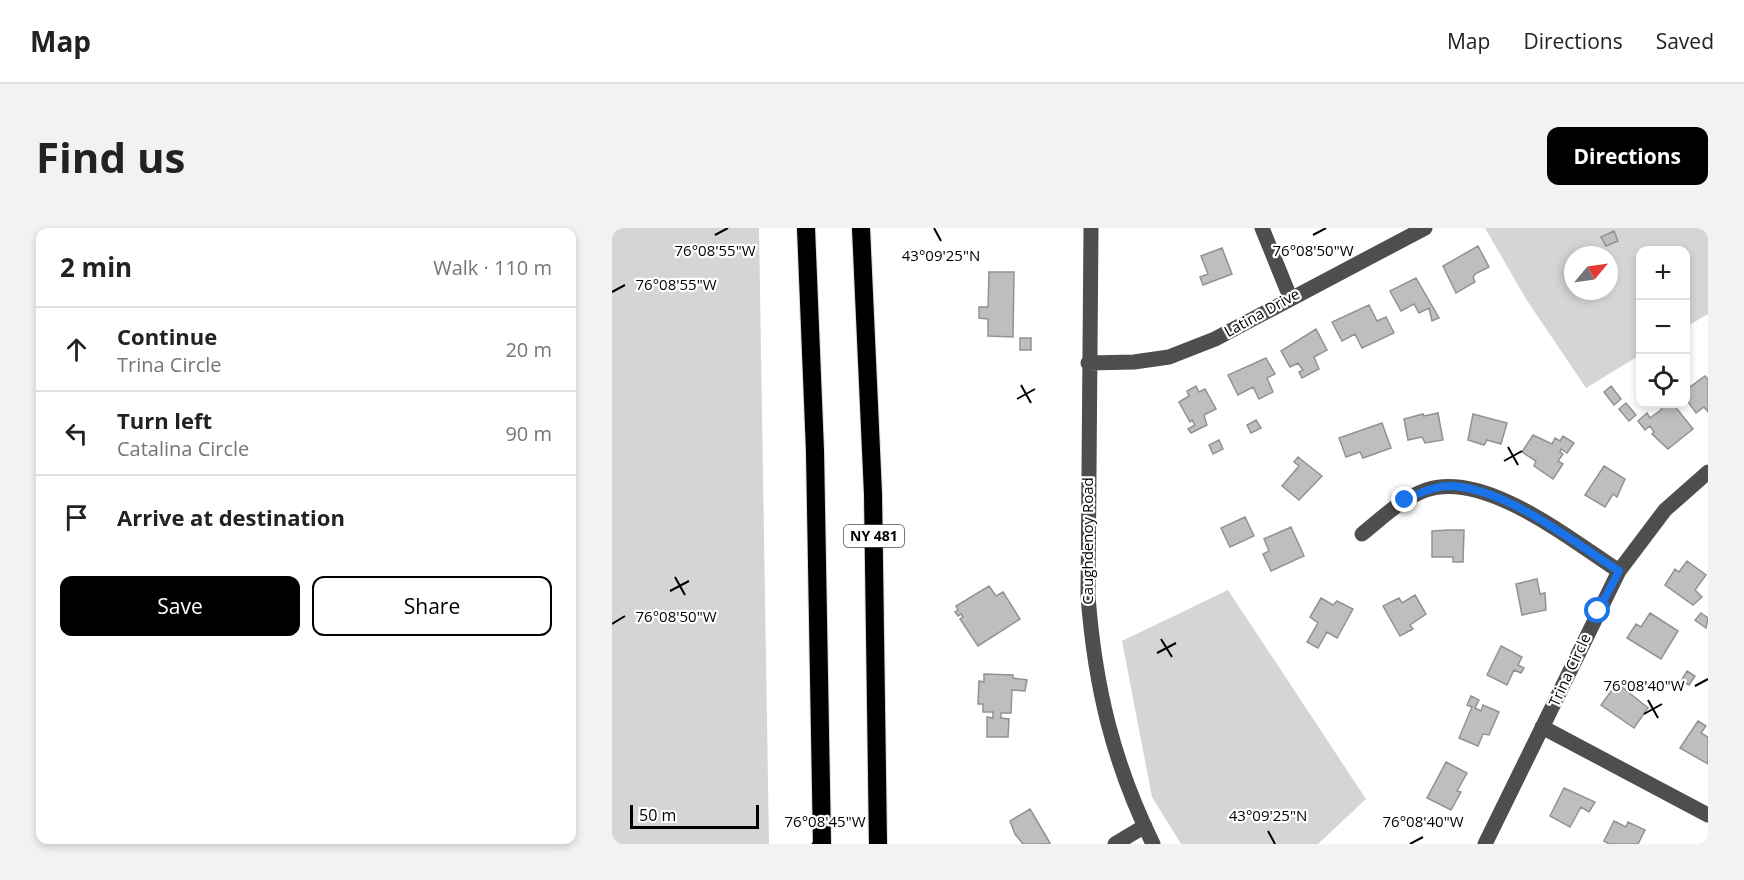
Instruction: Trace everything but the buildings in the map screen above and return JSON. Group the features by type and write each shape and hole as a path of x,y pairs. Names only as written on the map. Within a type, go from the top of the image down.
{"highway":[{"path":"806,228 815,451 822,844"},
{"name":"NY 481","path":"861,228 873,494 878,844"}],"street":[{"name":"Caughdenoy Road","path":"1091,228 1088,363 1088,596 1092,656 1112,743 1154,844"},
{"path":"1262,228 1290,297"},
{"name":"Latina Drive","path":"1088,363 1134,362 1169,357 1215,339 1290,297 1425,228"},
{"name":"Trina Circle","path":"1485,844 1619,571 1665,510 1708,472"},
{"path":"1362,534 1405,500 1427,490 1451,486 1478,489 1527,513 1619,571"},
{"path":"1542,727 1708,815"},
{"path":"1115,844 1145,826"}],"shaded area":[{"path":"612,228 759,228 769,844 612,844"},
{"path":"1485,228 1708,228 1708,314 1690,325 1690,246 1636,246 1636,357 1586,388 1526,299"},
{"path":"1228,590 1366,799 1318,844 1181,844 1152,797 1122,641"}],"route":[{"path":"1405,500 1427,490 1451,486 1478,489 1527,513 1619,571 1598,611"}]}
